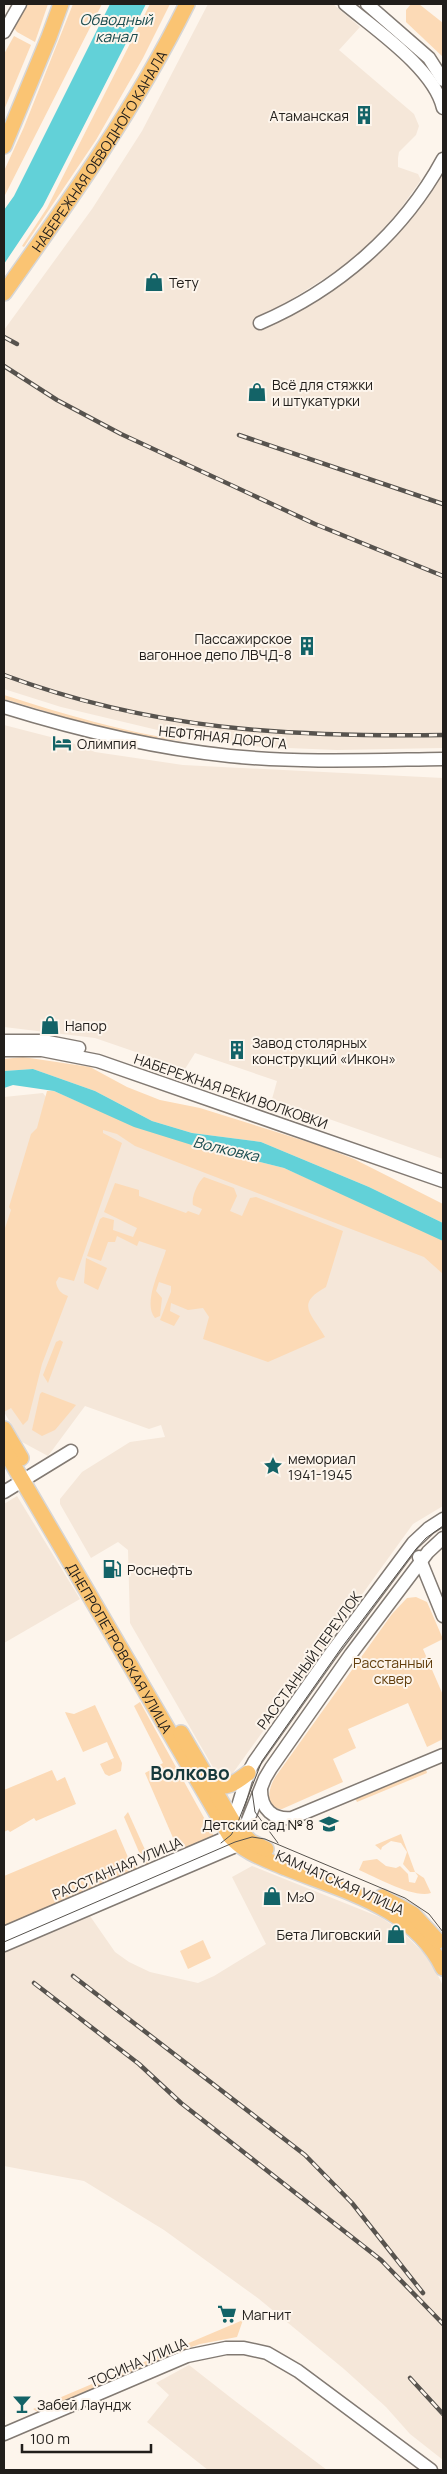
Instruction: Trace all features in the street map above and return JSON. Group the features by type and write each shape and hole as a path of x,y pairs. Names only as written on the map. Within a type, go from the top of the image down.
{"main road":[{"path":"4,146 61,4"},
{"name":"НАБЕРЕЖНАЯ ОБВОДНОГО КАНАЛА","path":"4,293 98,160 162,53 187,4"},
{"name":"ДНЕПРОПЕТРОВСКАЯ УЛИЦА","path":"4,1429 27,1479 236,1834"},
{"name":"ДНЕПРОПЕТРОВСКАЯ УЛИЦА","path":"4,1449 27,1479 211,1785 236,1834"},
{"path":"211,1785 224,1787 233,1785 248,1773"},
{"name":"КАМЧАТСКАЯ УЛИЦА","path":"236,1834 256,1845 397,1904 424,1924 443,1948"},
{"name":"КАМЧАТСКАЯ УЛИЦА","path":"236,1834 251,1853 365,1900 393,1914 427,1942 443,1968"}],"street":[{"path":"4,32 20,4"},
{"path":"346,4 420,68 434,85 443,108"},
{"path":"367,4 429,58 443,80"},
{"path":"260,323 324,288 368,255 402,220 443,159"},
{"name":"НЕФТЯНАЯ ДОРОГА","path":"4,707 108,736 229,756 311,760 443,759"},
{"name":"НАБЕРЕЖНАЯ РЕКИ ВОЛКОВКИ","path":"4,1041 43,1041 100,1053 443,1172"},
{"name":"НАБЕРЕЖНАЯ РЕКИ ВОЛКОВКИ","path":"4,1050 42,1050 98,1061 443,1181"},
{"path":"4,1492 71,1451"},
{"name":"РАССТАННЫЙ ПЕРЕУЛОК","path":"236,1834 248,1773 331,1653 413,1543 429,1528 443,1519"},
{"path":"236,1834 267,1774 330,1683 434,1545 443,1538"},
{"path":"413,1543 443,1616"},
{"path":"261,1788 265,1807 275,1816 284,1818 299,1816 443,1756"},
{"name":"РАССТАННАЯ УЛИЦА","path":"4,1933 236,1834"},
{"name":"РАССТАННАЯ УЛИЦА","path":"4,1946 236,1834"},
{"name":"ТОСИНА УЛИЦА","path":"4,2434 187,2356 226,2348 244,2348 267,2354 298,2371 431,2470"}],"shaded area":[{"path":"208,4 333,4 360,27 339,50 414,114 419,126 416,135 399,152 398,167 418,174 421,180 398,212 366,248 338,270 282,305 288,316 345,281 389,244 443,172 443,748 337,750 263,747 195,739 61,707 4,689 4,330 92,209 142,131"},
{"path":"4,725 70,742 95,752 183,765 443,778 443,1159 272,1099 277,1081 195,1053 185,1069 95,1038 4,1027"},
{"path":"43,1093 46,1097 45,1102 443,1259 443,1506 413,1524 230,1777 218,1776 130,1623 128,1550 118,1542 91,1558 60,1504 60,1499 82,1472 130,1442 165,1437 161,1425 149,1429 85,1406 48,1456 22,1442 4,1412 4,1097"},
{"path":"17,1496 80,1599 4,1643 4,1504"},
{"path":"252,1866 382,1918 403,1933 430,1959 443,1986 443,2460 410,2434 386,2407 344,2369 259,2299 164,2230 84,2181 4,2166 4,1953 90,1916 115,1952 129,1962 150,1972 198,1983 214,1976 266,1944 232,1877"},
{"path":"189,2365 327,2470 208,2470 147,2422 169,2395 156,2383"}],"green space":[{"path":"25,4 48,4 35,42 17,32 13,27"},
{"path":"73,4 102,4 4,197 4,171 24,127"},
{"path":"150,4 170,4 143,58 96,140 24,247 22,246 47,208"},
{"path":"411,4 419,4 443,23 443,57 406,22 406,10"},
{"path":"14,36 31,45 4,110 4,54"},
{"path":"4,695 94,722 139,733 185,741 139,735 93,725 4,699"},
{"path":"23,1057 90,1067 127,1087 160,1100 200,1108 321,1146 354,1159 443,1204 443,1223 369,1187 261,1142 192,1133 152,1121 95,1091 33,1069 4,1071 4,1059"},
{"path":"47,1091 54,1091 79,1102 240,1157 284,1168 426,1231 443,1241 443,1274 424,1257 135,1146 117,1134 103,1130 103,1133 122,1143 74,1281 59,1277 56,1282 60,1291 68,1296 42,1364 28,1420 23,1425 11,1408 4,1412 4,1231 11,1210 9,1207 31,1134 37,1128"},
{"path":"204,1177 234,1188 237,1196 230,1211 242,1216 250,1198 256,1197 343,1231 326,1287 316,1293 308,1304 311,1315 325,1337 268,1362 203,1339 209,1317 203,1308 188,1310 171,1303 170,1311 180,1316 174,1326 160,1320 171,1292 171,1286 159,1282 156,1291 162,1298 160,1316 155,1318 152,1312 151,1295 166,1250 139,1241 137,1246 117,1236 115,1242 108,1242 101,1261 87,1256 100,1219 103,1217 114,1220 113,1230 133,1237 137,1228 104,1212 115,1183 139,1190 139,1196 186,1213 188,1211 199,1215 202,1209 193,1205 193,1198 197,1186"},
{"path":"86,1258 107,1268 98,1290 84,1283"},
{"path":"60,1340 63,1342 48,1383 43,1375 56,1342"},
{"path":"42,1392 76,1405 55,1430 42,1436 32,1430"},
{"name":"Расстанный сквер","path":"416,1597 427,1602 443,1639 423,1649 443,1695 443,1739 427,1747 408,1703 348,1729 356,1748 333,1759 343,1782 282,1809 276,1808 272,1805 269,1796 271,1785 276,1776 392,1614 407,1598"},
{"path":"140,1702 213,1834 213,1837 185,1850 183,1845 177,1847 145,1773 163,1763 134,1706"},
{"path":"95,1705 122,1763 121,1771 109,1776 105,1774 100,1764 114,1758 107,1742 83,1752 65,1712 74,1714"},
{"path":"426,1769 427,1773 357,1802 355,1798"},
{"path":"52,1770 57,1781 65,1777 76,1804 36,1821 34,1818 10,1832 8,1830 4,1832 4,1790"},
{"path":"128,1812 151,1863 145,1866 124,1817"},
{"path":"116,1829 130,1862 136,1860 140,1868 4,1926 4,1876"},
{"path":"401,1834 415,1872 410,1872 403,1864 407,1852 401,1843 391,1841 382,1847 381,1850 375,1845"},
{"path":"377,1859 386,1866 396,1868 400,1866 408,1874 409,1882 415,1883 418,1876 415,1872 424,1878 431,1893 415,1893 405,1890 359,1870 363,1861"},
{"path":"203,1940 211,1958 188,1969 180,1951"},
{"path":"243,2320 237,2337 200,2344 186,2349 39,2413 33,2409"}],"water":[{"name":"Обводный канал","path":"110,4 146,4 43,206 4,264 4,210 14,196"},
{"name":"Волковка","path":"33,1069 95,1091 152,1121 192,1133 261,1142 369,1187 443,1223 443,1241 284,1168 195,1146 134,1127 54,1091 13,1085 4,1088 4,1071"}],"tram line":[{"path":"221,1843 231,1835 236,1827 262,1761 342,1647 416,1549 426,1538 443,1526"},
{"path":"252,1791 255,1812 278,1843"},
{"path":"4,1942 235,1842 252,1837 265,1839 405,1898 429,1914 443,1932"}],"railway":[{"path":"4,337 17,344"},
{"path":"4,366 57,400 121,434 315,524 443,576"},
{"path":"239,435 443,504"},
{"path":"4,675 113,708 167,719 275,731 329,734 443,735"},
{"path":"73,1976 305,2155 352,2203 423,2293"},
{"path":"34,1983 139,2064 181,2103 381,2260 443,2324"},
{"path":"410,2378 443,2414"}],"place":[{"name":"Атаманская","path":"364,115"},
{"name":"Тету","path":"154,282"},
{"name":"Всё для стяжки и штукатурки","path":"257,392"},
{"name":"Пассажирское вагонное депо ЛВЧД-8","path":"307,646"},
{"name":"Олимпия","path":"62,743"},
{"name":"Напор","path":"50,1025"},
{"name":"Завод столярных конструкций «Инкон»","path":"237,1050"},
{"name":"мемориал 1941-1945","path":"273,1466"},
{"name":"Роснефть","path":"112,1569"},
{"name":"Детский сад № 8","path":"329,1824"},
{"name":"М₂O","path":"272,1896"},
{"name":"Бета Лиговский","path":"396,1934"},
{"name":"Магнит","path":"227,2314"},
{"name":"Забей Лаундж","path":"22,2404"}],"district":[{"name":"Волково","path":"190,1773"}]}
